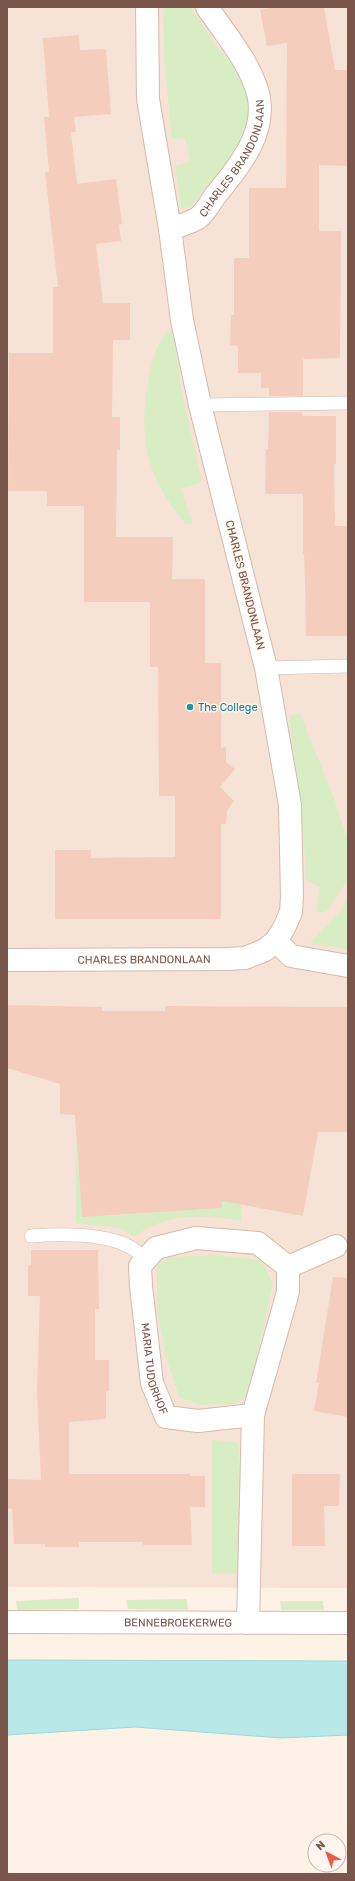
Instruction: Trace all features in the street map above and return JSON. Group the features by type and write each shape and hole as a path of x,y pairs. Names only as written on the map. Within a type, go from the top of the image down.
{"street":[{"name":"CHARLES BRANDONLAAN","path":"7,960 246,958 264,950 276,941 291,912 290,804 266,668 200,405 182,320 170,229 148,99 147,7"},
{"name":"CHARLES BRANDONLAAN","path":"170,229 199,217 230,178 250,148 259,120 258,94 250,74 236,48 207,7"},
{"path":"276,941 291,956 348,966"},
{"path":"147,1258 156,1248 196,1238 258,1243 288,1267"},
{"path":"288,1267 342,1248"},
{"name":"MARIA TUDORHOF","path":"147,1258 140,1266 140,1286 152,1383 166,1417 198,1421 253,1415"},
{"path":"248,1623 253,1415 288,1292 288,1267"},
{"name":"BENNEBROEKERWEG","path":"7,1622 348,1623"}],"lane":[{"path":"200,405 348,403"},
{"path":"266,668 348,666"},
{"path":"31,1236 60,1234 94,1237 126,1245 147,1258"}],"shaded area":[{"path":"7,7 348,7 348,1588 7,1587"}],"green space":[{"path":"163,7 191,7 214,43 237,70 245,84 249,106 247,126 234,153 190,207 181,208 175,166 190,162 185,138 172,139 165,69"},
{"path":"167,331 173,331 182,394 202,482 181,489 193,524 186,524 162,491 154,474 145,440 145,402 149,375 157,349"},
{"path":"300,713 334,798 348,841 348,879 328,910 322,913 316,911 320,887 306,880 304,845 289,716"},
{"path":"348,896 348,950 310,943 340,912"},
{"path":"240,1115 241,1221 212,1217 185,1217 159,1223 134,1237 119,1228 76,1223 76,1135 132,1136 132,1147 77,1151 82,1214 103,1213 104,1216 154,1213 154,1209 196,1206 197,1210 222,1208 221,1187"},
{"path":"213,1255 261,1260 273,1283 249,1394 235,1404 200,1405 179,1397 167,1360 157,1310 157,1264 171,1257"},
{"path":"212,1440 236,1442 239,1447 238,1574 212,1573"},
{"path":"79,1598 79,1609 17,1610 16,1601"},
{"path":"187,1599 188,1610 128,1609 126,1600"},
{"path":"280,1601 323,1601 324,1610 281,1610"}],"water":[{"path":"7,1660 348,1661 348,1735 281,1738 135,1727 7,1735"}],"building":[{"path":"274,7 324,7 335,70 348,70 348,166 319,165 319,231 341,231 340,358 303,359 303,396 269,396 269,388 261,388 261,373 238,373 238,346 230,345 231,315 234,315 234,258 249,258 249,188 286,188 287,43 267,46 260,10"},
{"path":"79,35 80,50 106,49 111,114 74,117 76,132 71,132 77,184 116,179 122,224 119,225 121,241 96,244 103,303 130,303 130,340 113,340 112,417 120,417 120,450 117,450 116,537 173,537 172,579 205,579 205,663 221,663 221,748 226,747 226,762 235,769 220,787 234,801 227,811 226,824 221,824 221,919 55,919 55,850 91,850 91,858 175,857 175,796 159,796 158,667 150,667 150,602 84,602 84,506 47,506 47,491 8,491 9,353 53,353 53,287 58,287 45,172 49,172 44,117 49,117 43,38"},
{"path":"269,412 303,412 302,416 336,416 336,464 334,464 335,526 348,526 348,636 306,636 303,554 303,494 265,494"},
{"path":"7,1005 102,1007 102,1011 165,1011 165,1006 348,1007 348,1132 318,1132 303,1216 222,1201 222,1208 82,1217 75,1115 60,1114 60,1084 7,1068"},
{"path":"31,1250 98,1250 99,1309 95,1309 95,1360 109,1360 109,1391 106,1391 106,1419 69,1422 69,1474 190,1474 190,1476 205,1476 205,1507 190,1507 192,1545 143,1545 143,1542 79,1542 79,1547 45,1547 45,1544 14,1544 12,1509 7,1508 7,1479 41,1480 37,1390 40,1296 28,1296 28,1265 31,1265"},
{"path":"333,1277 348,1278 348,1417 314,1411 319,1383 316,1383"},
{"path":"292,1474 340,1474 339,1506 324,1506 325,1546 292,1546"}],"place":[{"name":"The College","path":"190,707"}]}
